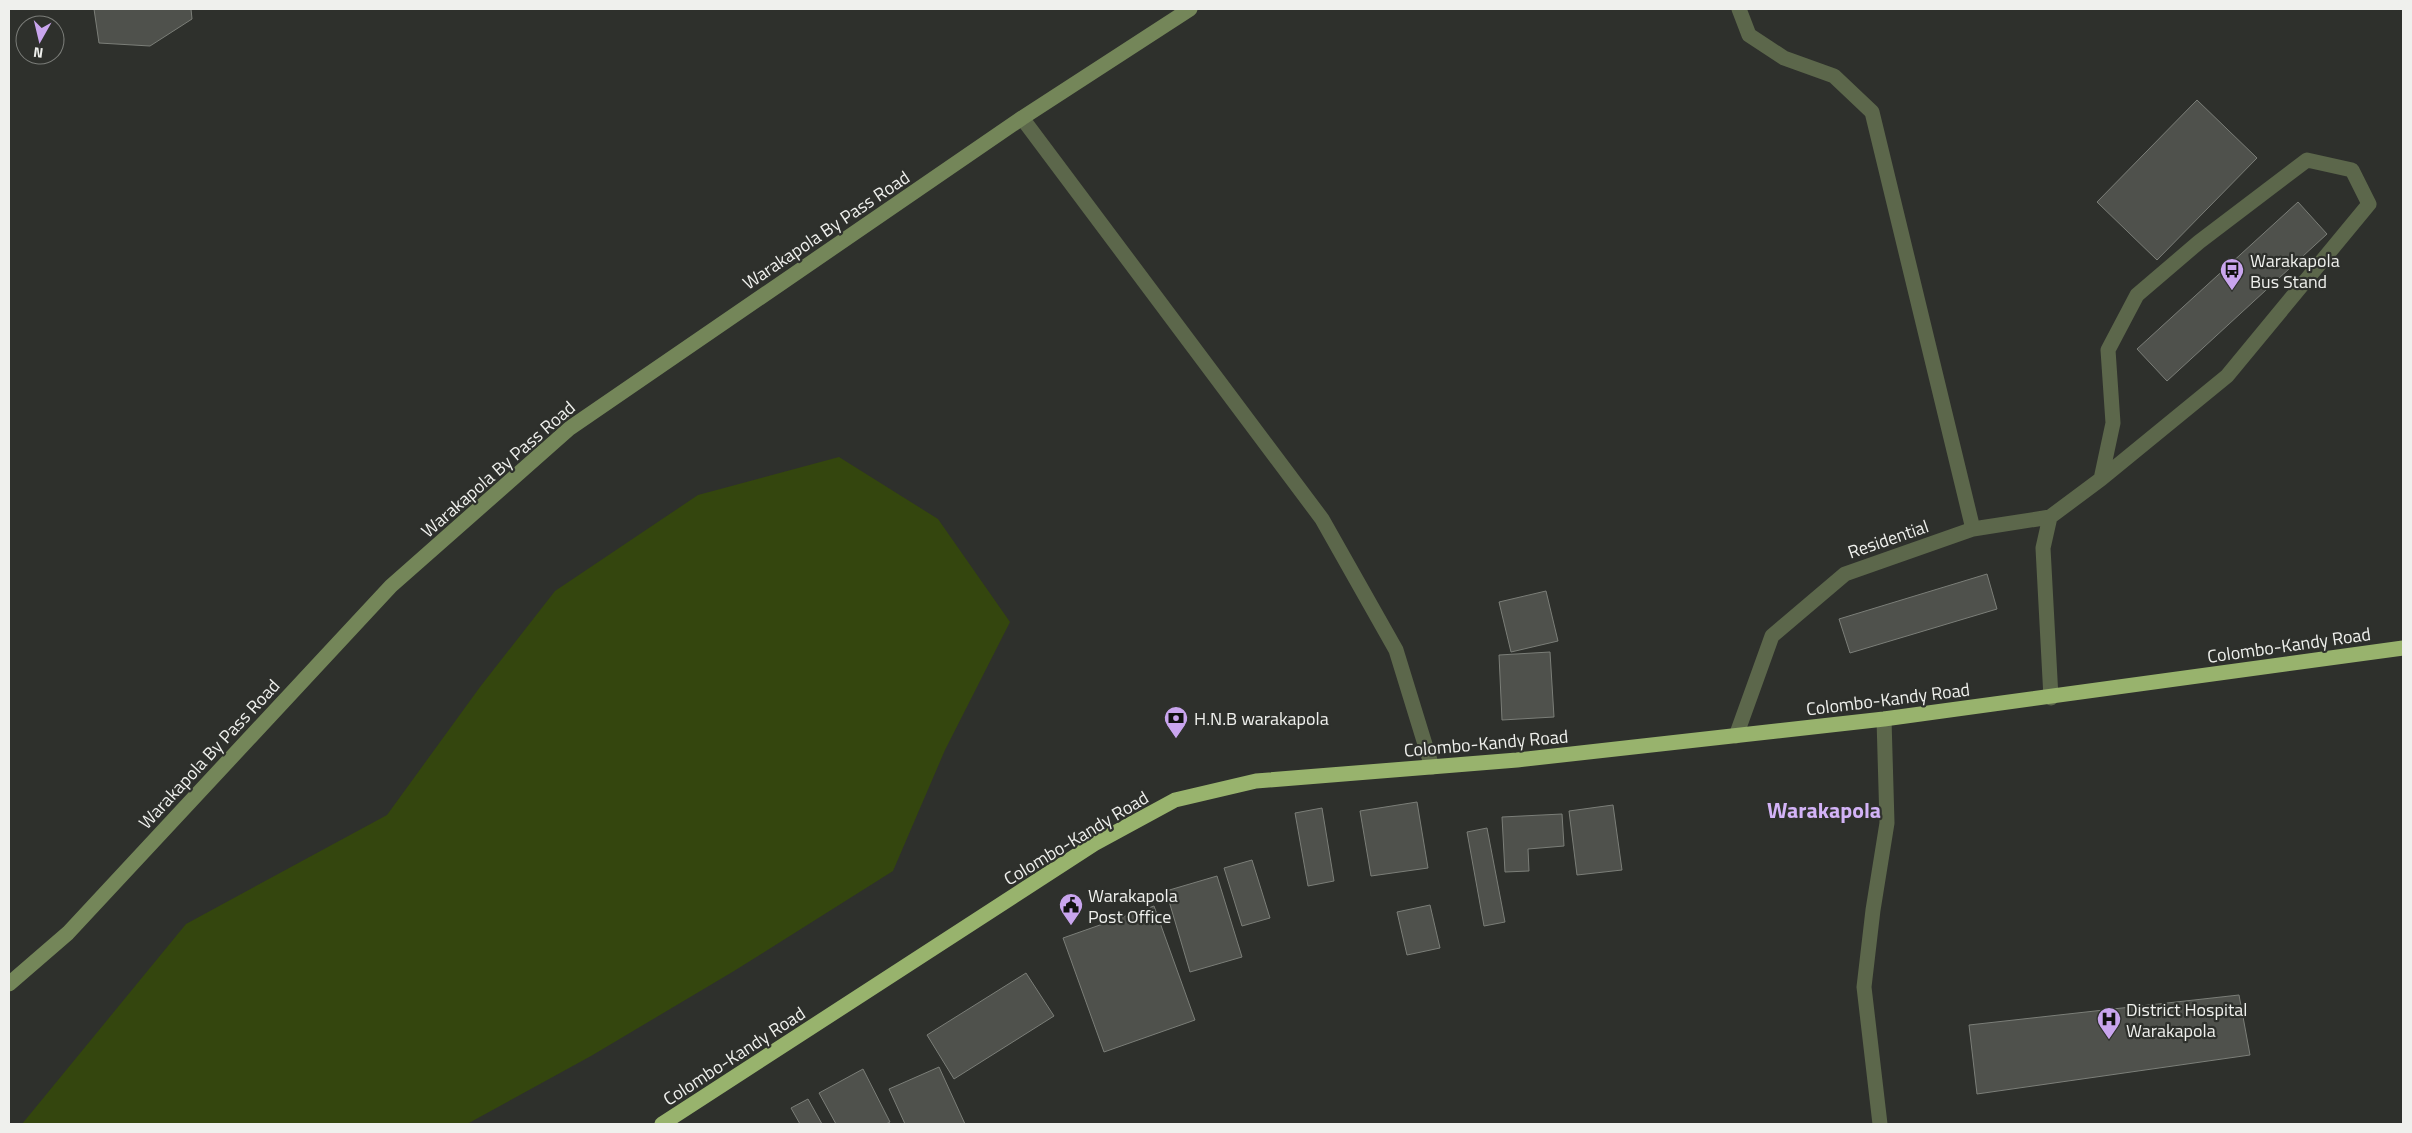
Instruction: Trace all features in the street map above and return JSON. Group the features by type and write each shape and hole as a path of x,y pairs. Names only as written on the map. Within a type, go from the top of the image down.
{"highway":[{"name":"Colombo-Kandy Road","path":"662,1124 1094,844 1176,800 1256,781 1332,773 1432,767 1884,719 2051,698 2403,648"}],"street":[{"name":"Warakapola By Pass Road","path":"9,984 68,933 391,586 570,428 1022,118 1190,9"},
{"path":"1739,9 1749,35 1784,58 1834,76 1872,112 1973,530"},
{"path":"1022,118 1322,519 1396,650 1432,767"},
{"name":"Residential","path":"1736,736 1772,636 1845,574 1973,530 2050,517 2101,479 2226,376 2369,204 2352,170 2307,160 2199,242 2137,295 2108,350 2113,423 2101,479"},
{"path":"2050,517 2043,548 2051,698"},
{"path":"1880,1124 1864,987 1873,910 1887,823 1884,719"}],"green space":[{"path":"839,457 938,519 1010,622 945,750 893,871 734,971 591,1056 467,1124 22,1124 186,924 387,815 480,687 555,591 698,495"}],"building":[{"path":"94,9 191,9 192,19 150,46 99,43"},
{"path":"2197,100 2257,158 2157,260 2097,202"},
{"name":"Warakapola Bus Stand","path":"2298,202 2327,234 2167,381 2137,349"},
{"path":"1987,574 1997,609 1850,653 1839,619"},
{"path":"1546,591 1558,641 1511,652 1499,602"},
{"path":"1550,652 1554,717 1502,720 1499,655"},
{"path":"1417,802 1428,868 1371,876 1360,811"},
{"path":"1613,805 1622,870 1577,875 1569,811"},
{"path":"1322,808 1334,881 1308,886 1295,813"},
{"path":"1562,814 1564,846 1528,849 1529,871 1505,872 1502,817"},
{"path":"1487,828 1505,922 1484,926 1467,832"},
{"path":"1252,860 1270,918 1242,926 1224,868"},
{"path":"1217,876 1242,957 1190,972 1166,891"},
{"path":"1430,905 1440,948 1407,955 1397,912"},
{"path":"1154,906 1195,1020 1104,1052 1063,938"},
{"path":"1026,973 1054,1016 954,1079 927,1035"},
{"name":"District Hospital Warakapola","path":"2239,995 2250,1055 1977,1094 1969,1025"},
{"path":"939,1067 965,1124 905,1124 889,1089"},
{"path":"863,1069 890,1122 886,1124 836,1124 819,1093"},
{"path":"808,1099 822,1124 800,1124 791,1108"}],"place":[{"name":"Warakapola Bus Stand","path":"2232,291"},
{"name":"H.N.B warakapola","path":"1176,739"},
{"name":"Warakapola Post Office","path":"1071,926"},
{"name":"District Hospital Warakapola","path":"2109,1040"}],"district":[{"name":"Warakapola","path":"1824,810"}]}
